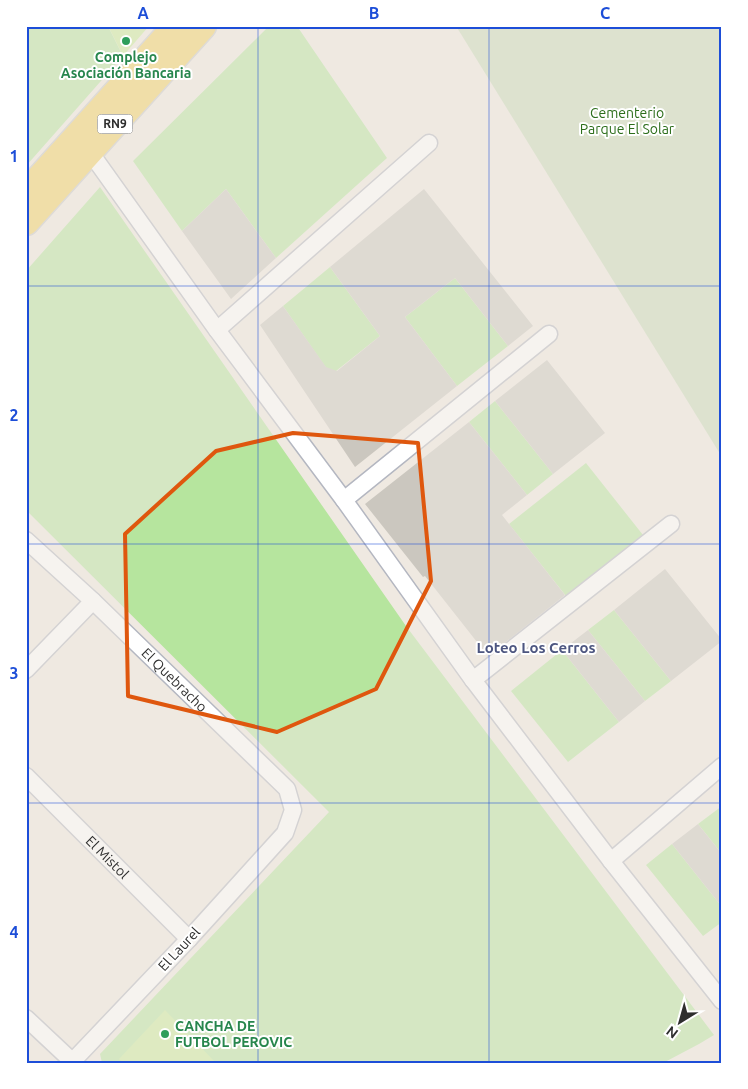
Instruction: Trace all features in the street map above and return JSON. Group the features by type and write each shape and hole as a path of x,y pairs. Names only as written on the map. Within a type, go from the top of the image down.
{"main road":[{"name":"RN9","path":"26,193 176,26"},
{"name":"RN9","path":"26,222 203,26"}],"street":[{"path":"218,330 430,143"},
{"path":"90,152 473,680 611,861 722,1001"},
{"path":"344,500 549,334"},
{"path":"473,680 671,524"},
{"name":"El Quebracho","path":"26,540 287,789 293,810 285,833"},
{"path":"26,670 93,602"},
{"path":"611,861 722,766"},
{"name":"El Mistol","path":"26,776 189,939"},
{"name":"El Laurel","path":"73,1062 189,939 285,833"},
{"path":"26,1018 73,1062"}],"highlighted area":[{"path":"293,433 418,443 431,581 376,689 277,732 128,696 125,534 216,451"}],"green space":[{"path":"26,26 108,26 123,56 26,166"},
{"name":"Complejo Asociación Bancaria","path":"108,26 149,26 123,56"},
{"path":"269,26 297,26 387,158 276,258 226,189 182,231 133,161"},
{"name":"Cementerio Parque El Solar","path":"456,26 722,26 722,457"},
{"path":"100,187 406,626 714,1035 663,1063 102,1063 100,1054 329,812 26,510 26,271"},
{"path":"330,267 380,336 331,375 283,306"},
{"path":"455,278 508,346 457,386 405,317"},
{"path":"495,401 553,474 527,495 469,422"},
{"path":"586,463 643,535 566,596 509,524"},
{"path":"614,610 671,681 645,701 588,630"},
{"path":"562,650 619,722 568,762 511,691"},
{"path":"722,806 722,854 698,824"},
{"path":"672,844 722,907 722,922 703,936 646,865"},
{"name":"CANCHA DE FUTBOL PEROVIC","path":"165,1010 216,1063 123,1063 119,1059"}],"building":[{"path":"226,189 276,258 231,299 182,231"},
{"path":"424,189 533,326 508,346 455,278 405,317 457,386 355,467 260,325 283,306 326,367 337,371 380,336 330,267"},
{"path":"547,360 605,433 553,474 495,401"},
{"path":"469,422 527,495 502,515 565,595 488,656 365,504"},
{"path":"665,569 722,640 671,681 614,610"},
{"path":"588,630 645,701 619,722 562,650"},
{"path":"698,824 722,854 722,907 672,844"}],"place":[{"name":"Complejo Asociación Bancaria","path":"126,41"},
{"name":"CANCHA DE FUTBOL PEROVIC","path":"165,1034"}],"district":[{"name":"Loteo Los Cerros","path":"536,648"}]}
